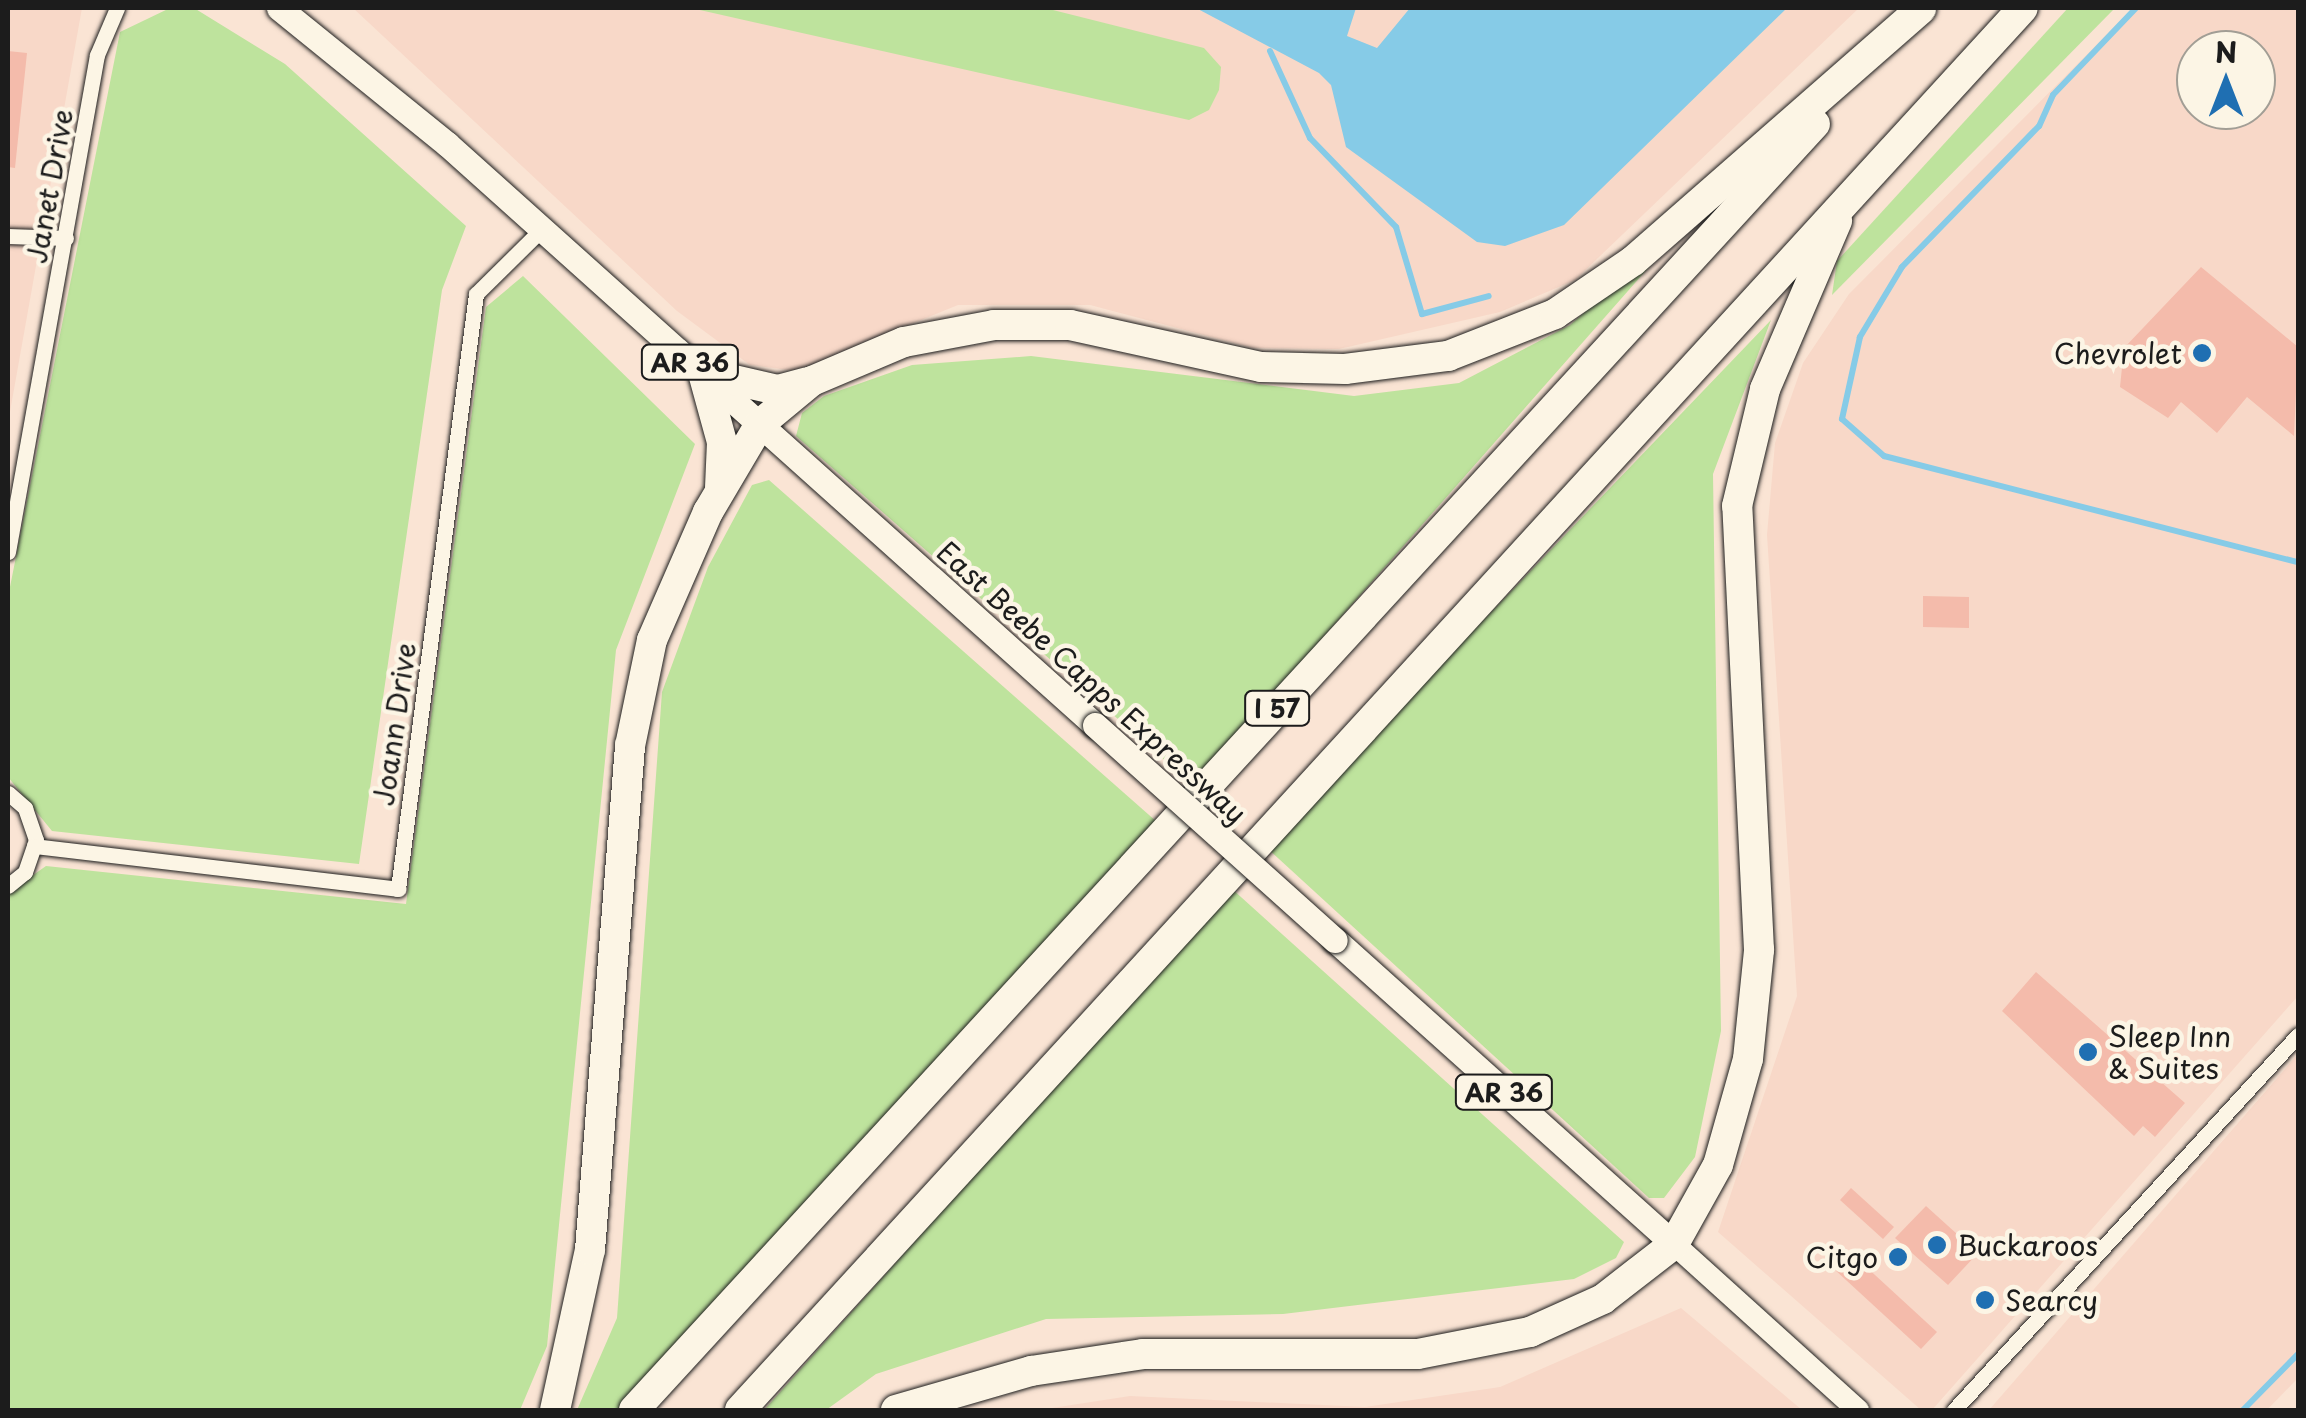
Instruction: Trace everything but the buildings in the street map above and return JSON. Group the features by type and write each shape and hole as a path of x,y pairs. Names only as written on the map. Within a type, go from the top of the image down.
{"highway":[{"name":"I 57","path":"634,1410 1921,8"},
{"path":"719,491 722,442 703,373 778,390 812,381 904,342 994,325 1070,325 1260,367 1345,369 1448,356 1555,314 1634,261 1921,8"},
{"name":"I 57","path":"740,1410 2023,8"},
{"path":"896,1410 1031,1371 1143,1354 1418,1354 1530,1332 1602,1299 1674,1244 1718,1165 1733,1112 1759,950 1737,506 1765,389 1846,200"},
{"path":"555,1410 590,1250 630,746 652,640 719,491 760,424 812,381"}],"main road":[{"name":"East Beebe Capps Expressway","path":"279,8 542,229 1858,1410"}],"street":[{"name":"Janet Drive","path":"8,552 97,55 116,8"},
{"name":"Joann Drive","path":"34,846 398,889 476,294 542,229"},
{"path":"8,236 66,238"},
{"path":"8,793 33,823 34,846 8,886"},
{"path":"1954,1410 2298,1036"}],"shaded area":[{"path":"8,8 82,8 8,423"},
{"path":"353,8 1859,8 1575,280 1500,312 1339,349 1253,348 1090,305 958,305 796,371 750,365 677,311"},
{"path":"2133,8 2298,8 2298,996 1932,1410 1921,1410 1718,1232 1797,996 1767,535 1775,443 1803,363 1849,294"},
{"path":"2298,1054 2298,1378 2267,1410 1989,1410"},
{"path":"1681,1308 1802,1410 1039,1410 1130,1396 1365,1407 1500,1387"}],"green space":[{"path":"170,8 194,8 285,64 466,226 442,290 359,864 52,831 8,777 8,597 120,32"},
{"path":"691,8 1045,8 1204,48 1221,67 1219,90 1209,110 1189,120"},
{"path":"2068,8 2115,8 1832,295 1837,261"},
{"path":"1694,216 1193,785 796,436 802,413 824,396 912,365 1031,356 1354,396 1459,383 1570,325"},
{"path":"523,276 695,444 616,650 547,1346 520,1410 8,1410 8,893 46,866 406,904 486,307"},
{"path":"1771,320 1713,474 1721,1031 1695,1157 1664,1198 1649,1198 1266,847"},
{"path":"769,480 1157,822 618,1410 577,1410 617,1318 662,692 708,567 752,485"},
{"path":"1231,888 1624,1242 1616,1258 1574,1279 1283,1314 1046,1319 876,1374 826,1410 764,1410"}],"water":[{"path":"1196,8 1356,8 1347,36 1377,48 1410,8 1787,8 1564,225 1505,246 1477,242 1346,147 1331,85 1319,73"}],"waterway":[{"path":"2136,8 2053,95 2039,126 1902,267 1860,337 1842,419 1884,456 2298,562"},
{"path":"1270,51 1310,138 1396,227 1422,314 1489,296"},
{"path":"2243,1410 2298,1354"}],"place":[{"name":"Chevrolet","path":"2202,353"},
{"name":"Sleep Inn & Suites","path":"2088,1052"},
{"name":"Buckaroos","path":"1937,1245"},
{"name":"Citgo","path":"1898,1257"},
{"name":"Searcy","path":"1985,1300"}]}
